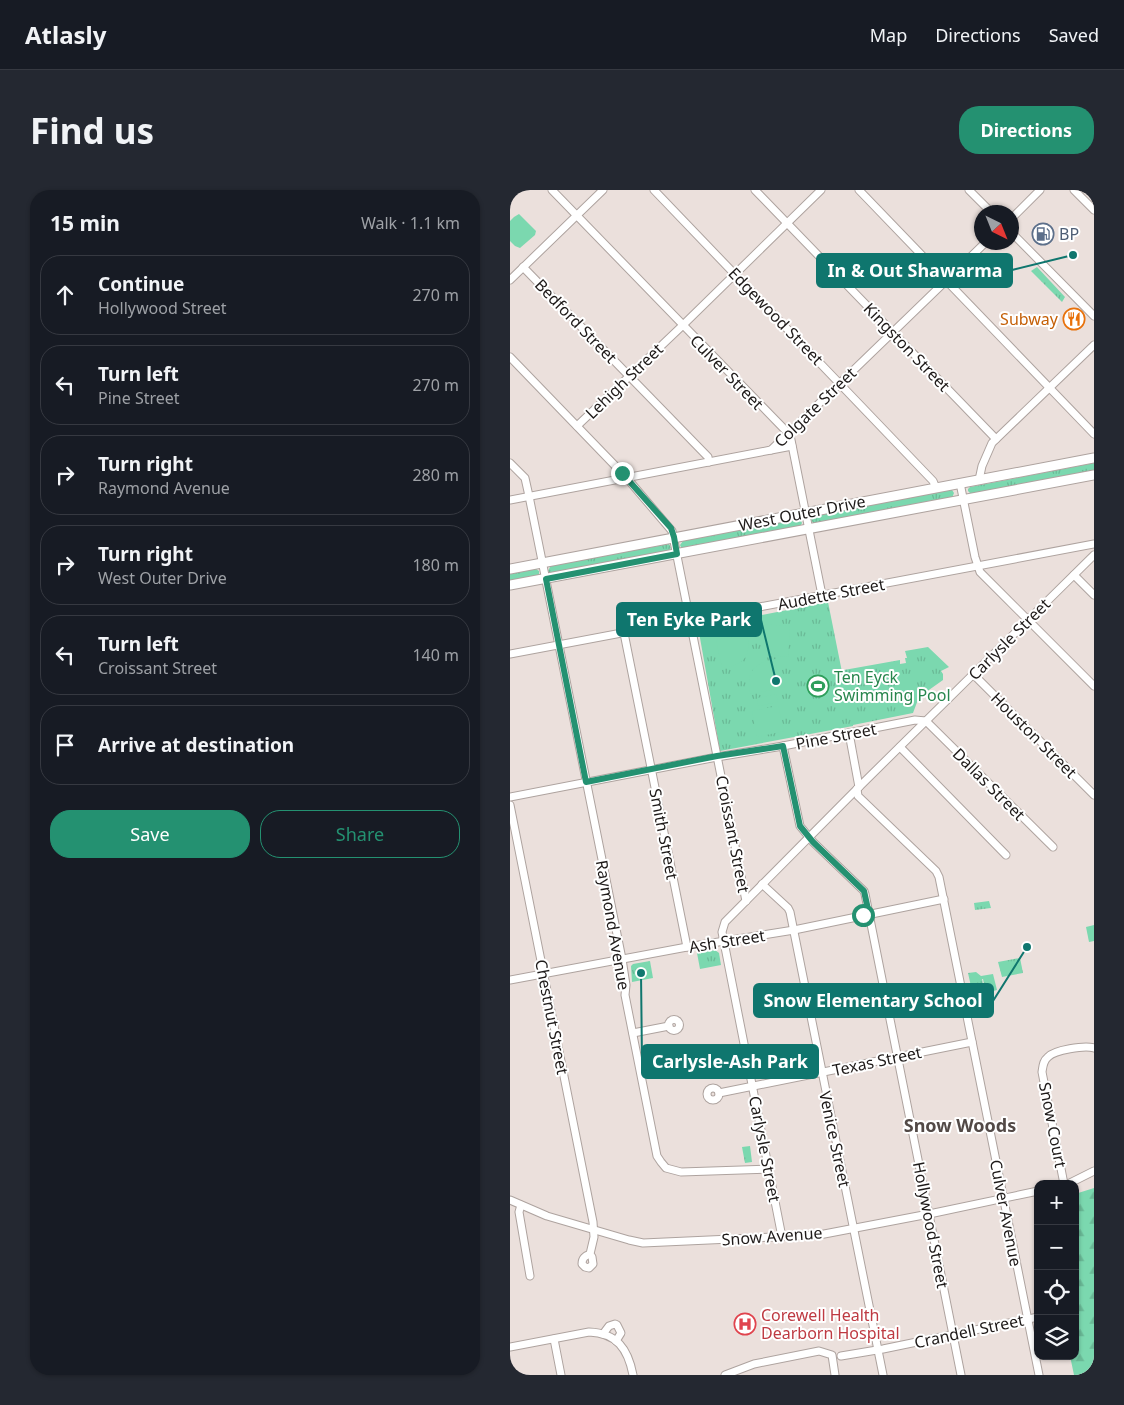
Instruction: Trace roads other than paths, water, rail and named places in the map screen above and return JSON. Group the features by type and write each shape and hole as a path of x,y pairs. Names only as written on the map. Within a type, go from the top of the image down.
{"main road":[{"name":"West Outer Drive","path":"510,569 1094,458"},
{"name":"West Outer Drive","path":"510,586 1094,475"}],"street":[{"name":"Culver Street","path":"552,190 682,326 790,435 822,595"},
{"path":"510,280 603,190"},
{"name":"Edgewood Street","path":"654,190 840,382 933,481 936,488"},
{"name":"Kingston Street","path":"755,190 996,439"},
{"name":"Lehigh Street","path":"577,426 821,190"},
{"path":"859,190 1094,434"},
{"path":"968,190 984,205"},
{"path":"1019,211 1040,190"},
{"path":"1074,190 1094,210"},
{"path":"1019,240 1094,316"},
{"name":"Colgate Street","path":"510,500 771,450 978,250"},
{"name":"Bedford Street","path":"523,267 708,457 709,462"},
{"path":"979,480 982,466 992,443 1094,344"},
{"name":"Croissant Street","path":"510,357 626,477 671,528 746,901"},
{"path":"771,450 792,446"},
{"path":"510,463 525,478 530,496"},
{"path":"960,483 980,572 1094,686"},
{"name":"Raymond Avenue","path":"530,496 622,959 626,985 625,995 656,1152 663,1165 671,1170 681,1172 769,1169"},
{"name":"Audette Street","path":"510,654 1094,544"},
{"name":"Carlysle Street","path":"782,1236 722,932 725,922 1094,555"},
{"path":"1074,575 1094,595"},
{"name":"Smith Street","path":"624,633 687,947"},
{"name":"Houston Street","path":"974,674 1094,795"},
{"name":"Pine Street","path":"510,797 717,756 783,746 915,720 926,721"},
{"name":"Dallas Street","path":"926,721 1053,847"},
{"name":"Culver Avenue","path":"849,733 858,796 936,871 939,877 1039,1375"},
{"name":"Hollywood Street","path":"783,746 798,822 801,828 864,891 961,1375"},
{"path":"900,747 1006,854"},
{"name":"Chestnut Street","path":"510,805 594,1229"},
{"name":"Venice Street","path":"762,884 788,908 794,930 883,1375"},
{"name":"Ash Street","path":"510,980 687,947 794,930 944,899"},
{"path":"633,1033 665,1026"},
{"name":"Texas Street","path":"719,1093 972,1042"},
{"name":"Snow Court","path":"1065,1180 1042,1072 1043,1067 1048,1057 1053,1053 1086,1047 1094,1048"},
{"path":"1075,1180 1094,1171"},
{"path":"510,1192 511,1201"},
{"name":"Snow Avenue","path":"511,1201 547,1216 643,1243 819,1235 1034,1192"},
{"path":"520,1205 519,1212 530,1276"},
{"path":"590,1254 594,1229"},
{"name":"Crandell Street","path":"841,1356 1034,1318"},
{"path":"603,1334 609,1326 617,1325 621,1333 616,1341"},
{"path":"510,1347 588,1332 603,1334 616,1341 626,1353 633,1375"},
{"path":"554,1339 562,1375"},
{"path":"725,1375 754,1364 819,1351 832,1355 835,1375"}],"water":[{"name":"Ten Eyck Swimming Pool","path":"825,681 827,688 810,692 809,684"}],"place":[{"name":"BP","path":"1043,234"},
{"name":"In & Out Shawarma","path":"1073,255"},
{"name":"Subway","path":"1074,319"},
{"name":"Ten Eyke Park","path":"776,681"},
{"name":"Ten Eyck Swimming Pool","path":"818,686"},
{"name":"Snow Elementary School","path":"1027,947"},
{"name":"Carlysle-Ash Park","path":"641,973"},
{"name":"Corewell Health Dearborn Hospital","path":"745,1324"}],"district":[{"name":"Snow Woods","path":"960,1126"}]}
